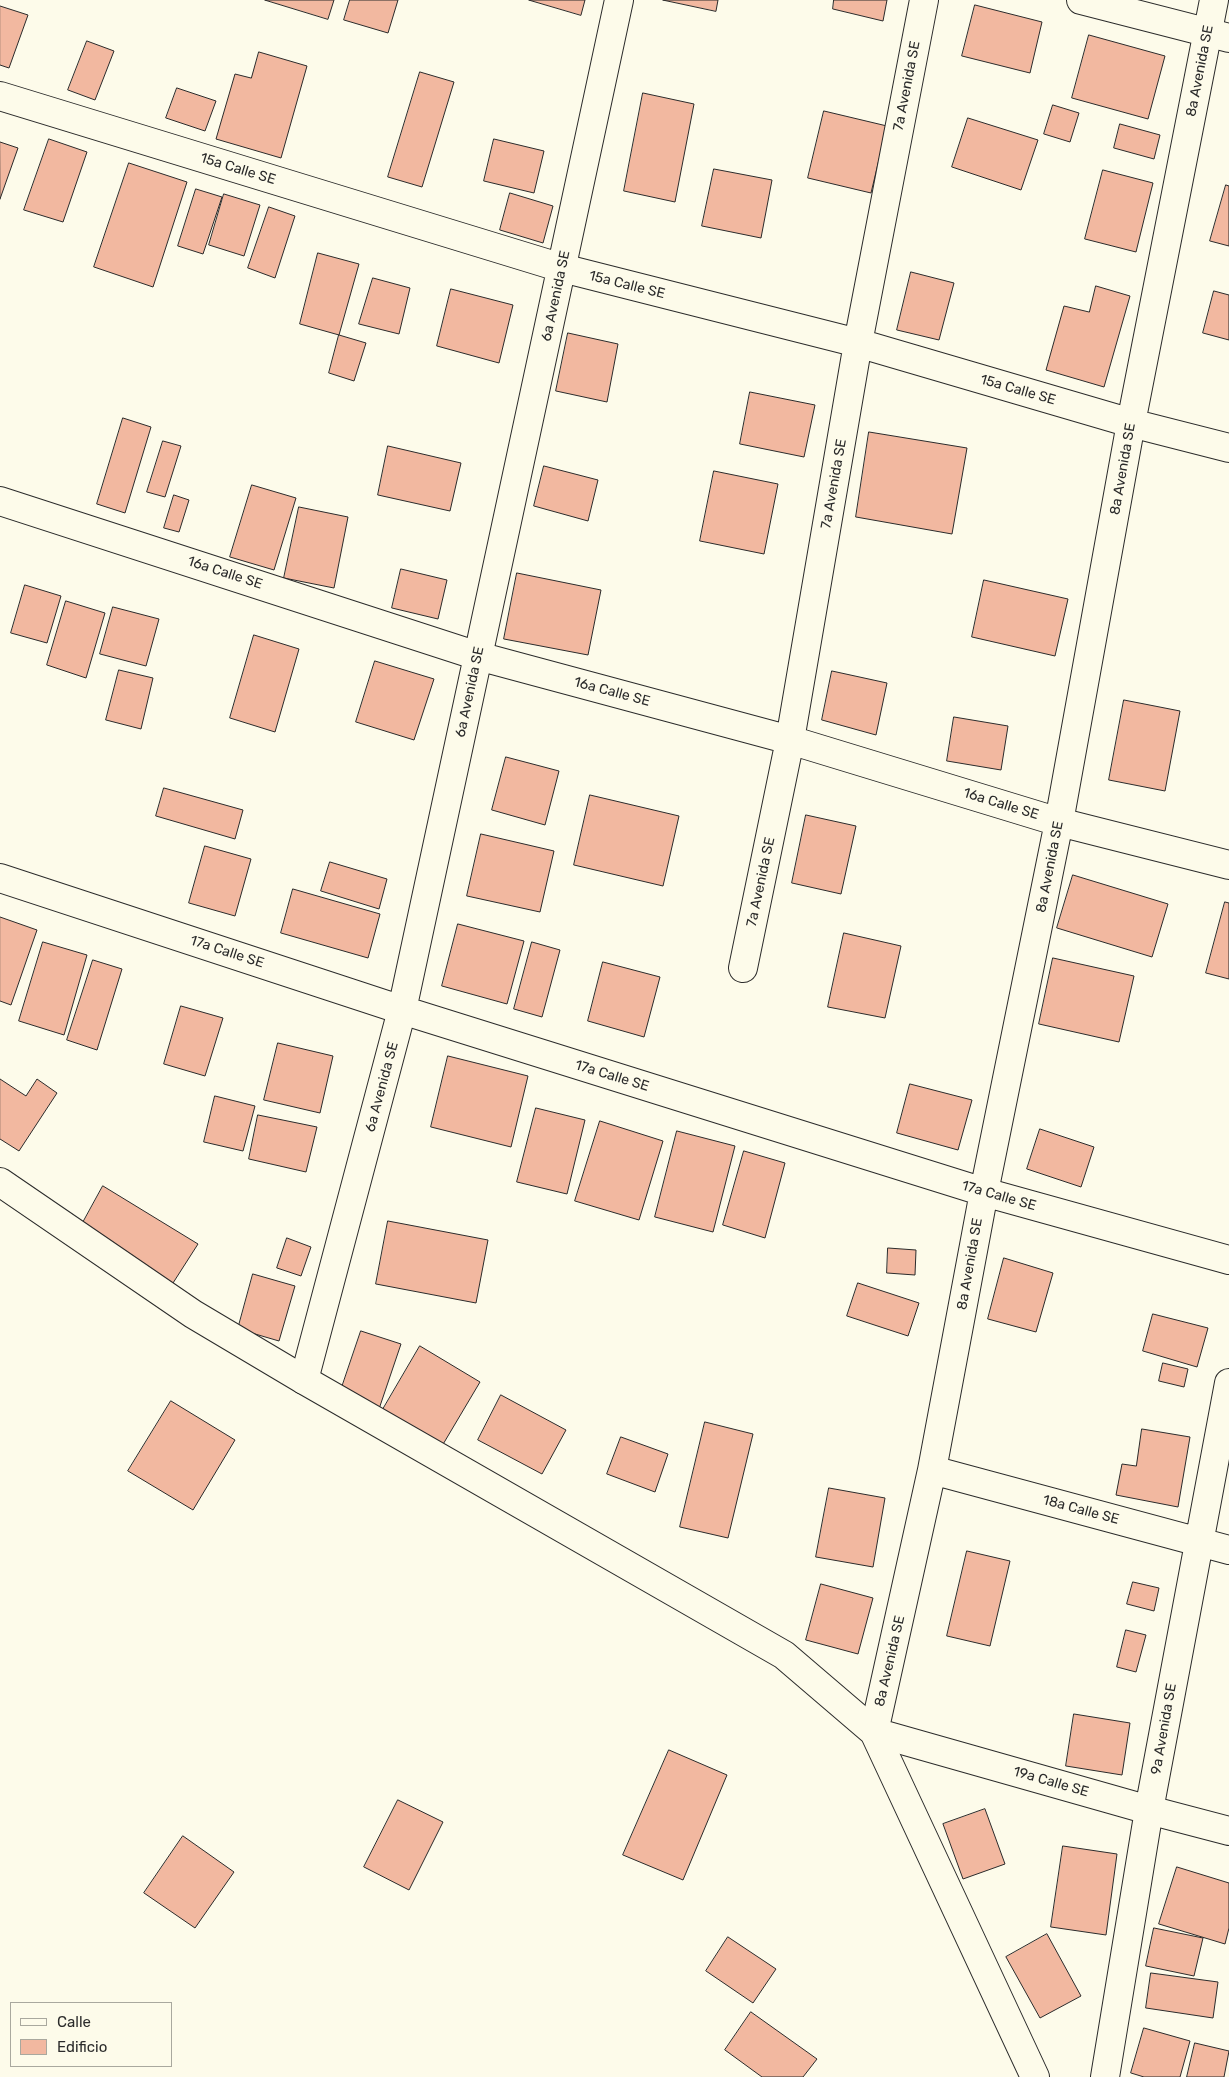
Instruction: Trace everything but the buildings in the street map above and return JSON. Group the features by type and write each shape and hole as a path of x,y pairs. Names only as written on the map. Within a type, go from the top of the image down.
{"street":[{"name":"6a Avenida SE","path":"304,1380 402,1010 618,0"},
{"name":"7a Avenida SE","path":"743,968 790,740 858,343 924,0"},
{"path":"1082,0 1218,36"},
{"name":"8a Avenida SE","path":"874,1732 932,1470 984,1192 1059,822 1131,423 1218,36 1214,0"},
{"name":"15a Calle SE","path":"0,96 562,268 858,343 1131,423 1229,448"},
{"name":"16a Calle SE","path":"0,501 478,656 790,740 1059,822 1229,865"},
{"name":"17a Calle SE","path":"0,878 402,1010 984,1192 1229,1260"},
{"path":"0,1182 193,1314 304,1380 784,1655 874,1732 1035,2077"},
{"name":"9a Avenida SE","path":"1105,2077 1149,1810 1229,1383"},
{"name":"18a Calle SE","path":"932,1470 1229,1550"},
{"name":"19a Calle SE","path":"874,1732 1229,1831"}]}
